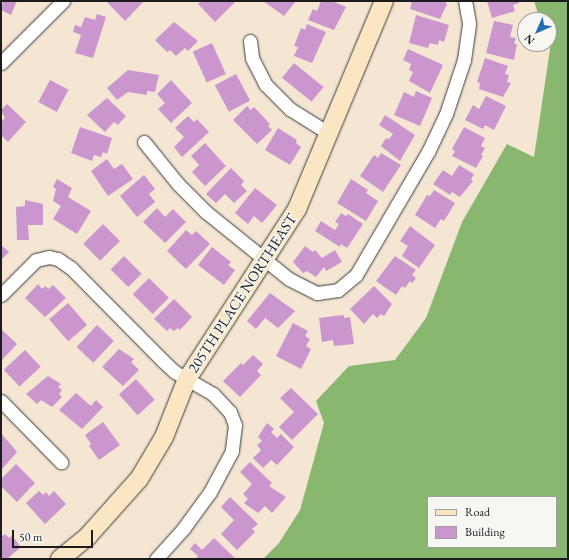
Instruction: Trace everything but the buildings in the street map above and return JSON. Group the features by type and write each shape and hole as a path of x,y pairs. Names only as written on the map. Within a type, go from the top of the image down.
{"street":[{"path":"1,64 63,1"},
{"name":"205TH PLACE NORTHEAST","path":"60,559 88,536 139,480 164,437 187,379 297,209 330,134 384,1"},
{"path":"144,142 178,184 202,208 289,279 317,293 338,290 356,275 428,152 446,114 464,60 469,23 465,1"},
{"path":"250,41 252,58 266,85 290,109 330,134"},
{"path":"1,295 36,260 49,257 58,259 71,268 163,361 187,379 224,403 233,418 235,437 232,451 210,492 183,529 156,559"},
{"path":"1,401 61,462"}],"green space":[{"path":"534,1 568,1 568,559 263,559 279,543 300,510 324,423 316,401 349,366 395,360 426,318 462,222 507,144 534,157 550,52 557,52 557,12 537,12"}]}
